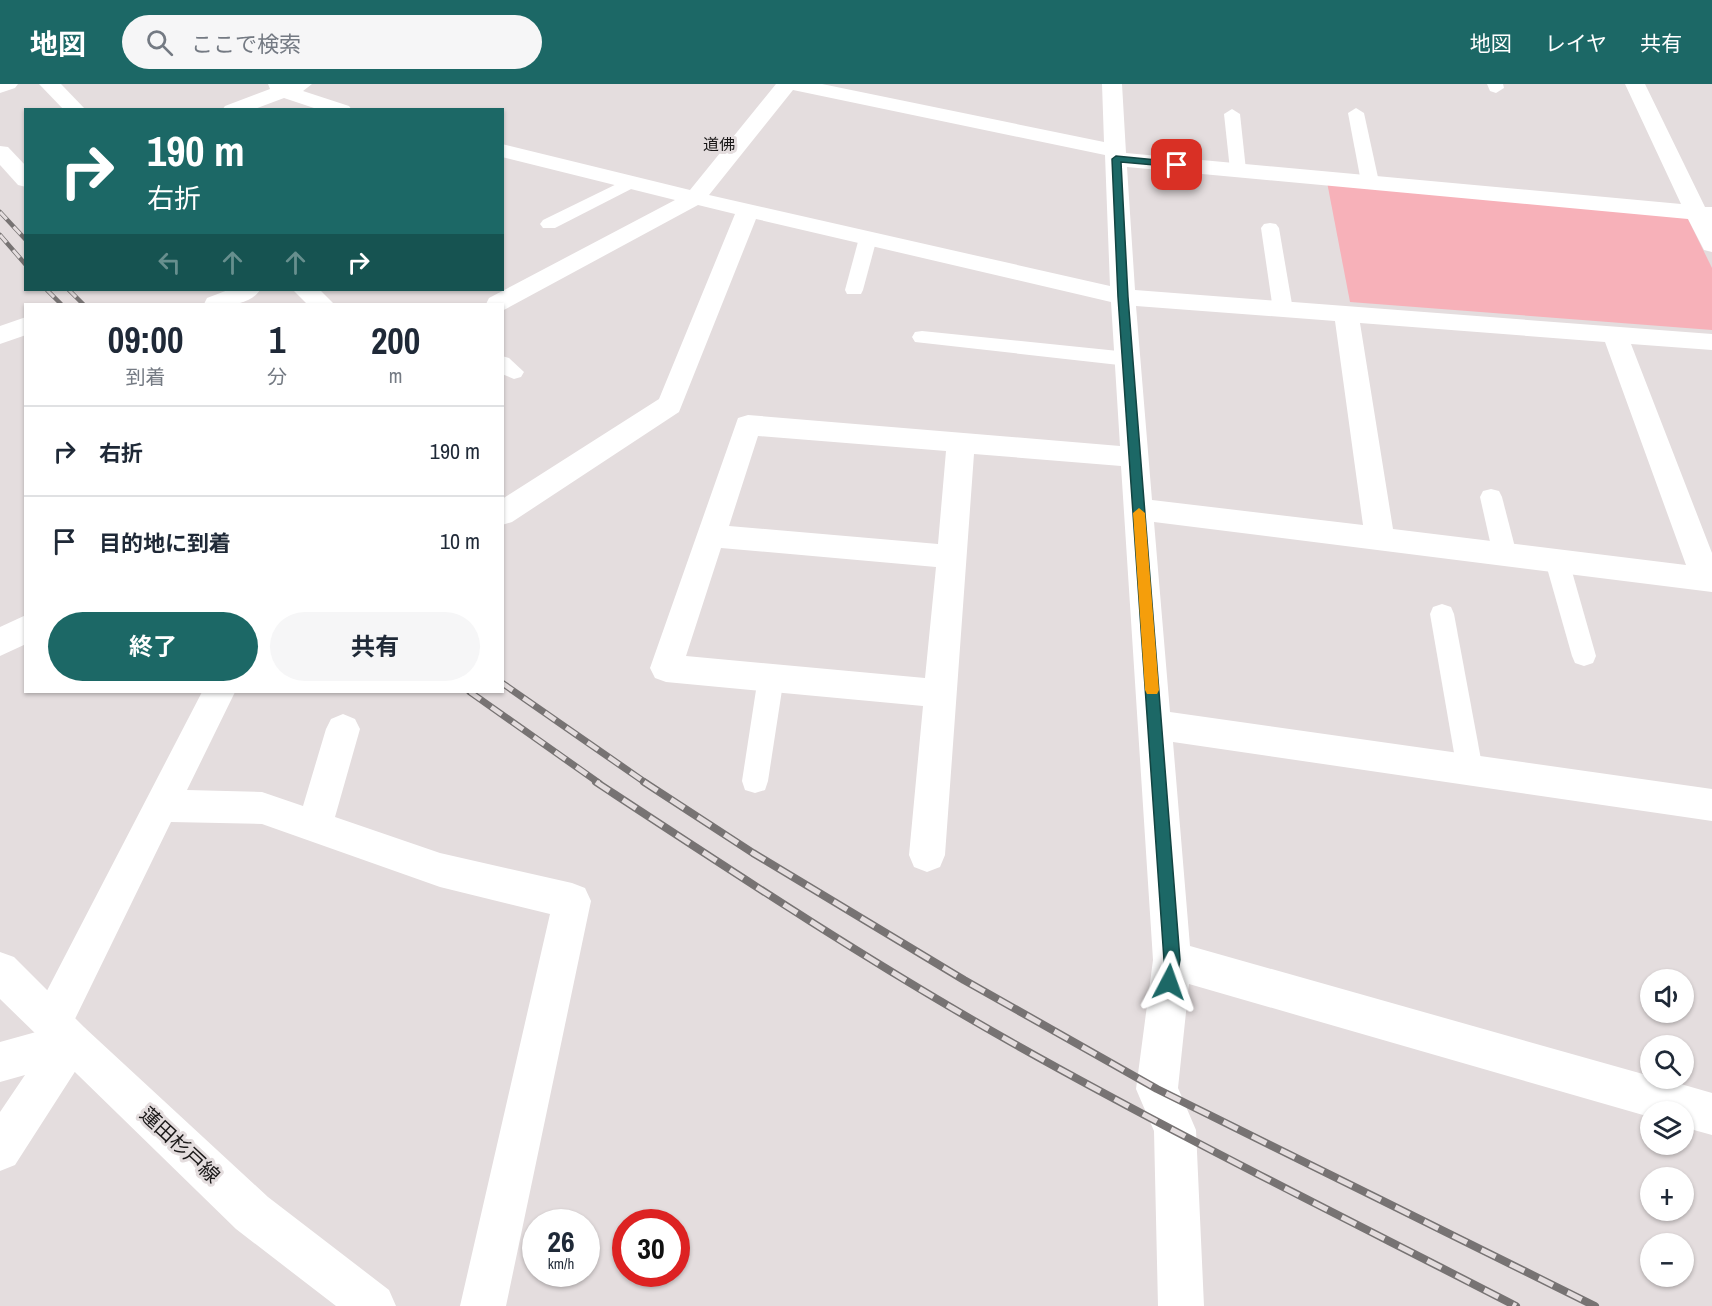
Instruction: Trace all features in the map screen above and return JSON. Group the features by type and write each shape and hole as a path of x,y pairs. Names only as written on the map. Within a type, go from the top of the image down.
{"street":[{"path":"0,87 8,84"},
{"path":"49,84 74,108"},
{"path":"499,298 695,198 787,84"},
{"path":"793,84 1116,155 1238,170 1704,214"},
{"path":"1112,84 1123,297 1172,960 1157,1089 1174,1130 1181,1306"},
{"path":"1635,84 1704,214 1712,245"},
{"path":"237,108 287,86 332,108"},
{"path":"504,150 748,211 1123,297 1712,342"},
{"path":"0,152 24,178"},
{"path":"504,166 526,156"},
{"path":"504,513 670,405 748,211"},
{"path":"218,303 246,291"},
{"path":"306,291 321,303"},
{"path":"1347,314 1380,539"},
{"path":"0,336 24,326"},
{"path":"1138,509 1709,580 1615,335"},
{"path":"940,693 666,668 748,425 1135,457"},
{"path":"927,855 961,443"},
{"path":"711,536 952,557"},
{"path":"0,643 24,629"},
{"path":"0,1150 61,1032 162,806 218,693"},
{"path":"1155,725 1712,806"},
{"path":"315,826 344,729"},
{"path":"162,806 262,808 440,870 572,901 483,1306"},
{"path":"1172,960 1712,1114"},
{"name":"蓮田杉戸線","path":"0,971 252,1213 373,1306"},
{"path":"0,1062 61,1032"}],"lane":[{"path":"1356,113 1370,183"},
{"path":"1232,114 1238,170"},
{"path":"549,224 631,182"},
{"path":"1270,228 1282,310"},
{"path":"854,290 867,238"},
{"path":"922,337 1128,359"},
{"path":"1491,497 1504,555"},
{"path":"1557,561 1584,656"},
{"path":"1442,614 1470,770"},
{"path":"755,781 771,677"}],"shaded area":[{"path":"1327,182 1687,217 1712,268 1712,330 1350,302"}],"railway":[{"path":"0,212 24,238"},
{"path":"0,235 24,263"},
{"path":"48,291 60,303"},
{"path":"70,291 82,303"},
{"path":"504,684 646,783"},
{"path":"471,693 599,783"},
{"path":"596,782 750,883 958,1012 1199,1143 1516,1306"},
{"path":"644,782 753,853 964,980 1157,1089 1595,1306"}],"slow traffic":[{"path":"1139,513 1152,690"}],"district":[{"name":"道佛","path":"719,144"}],"route":[{"path":"1169,982 1172,960 1123,297 1116,159 1177,165"}]}
